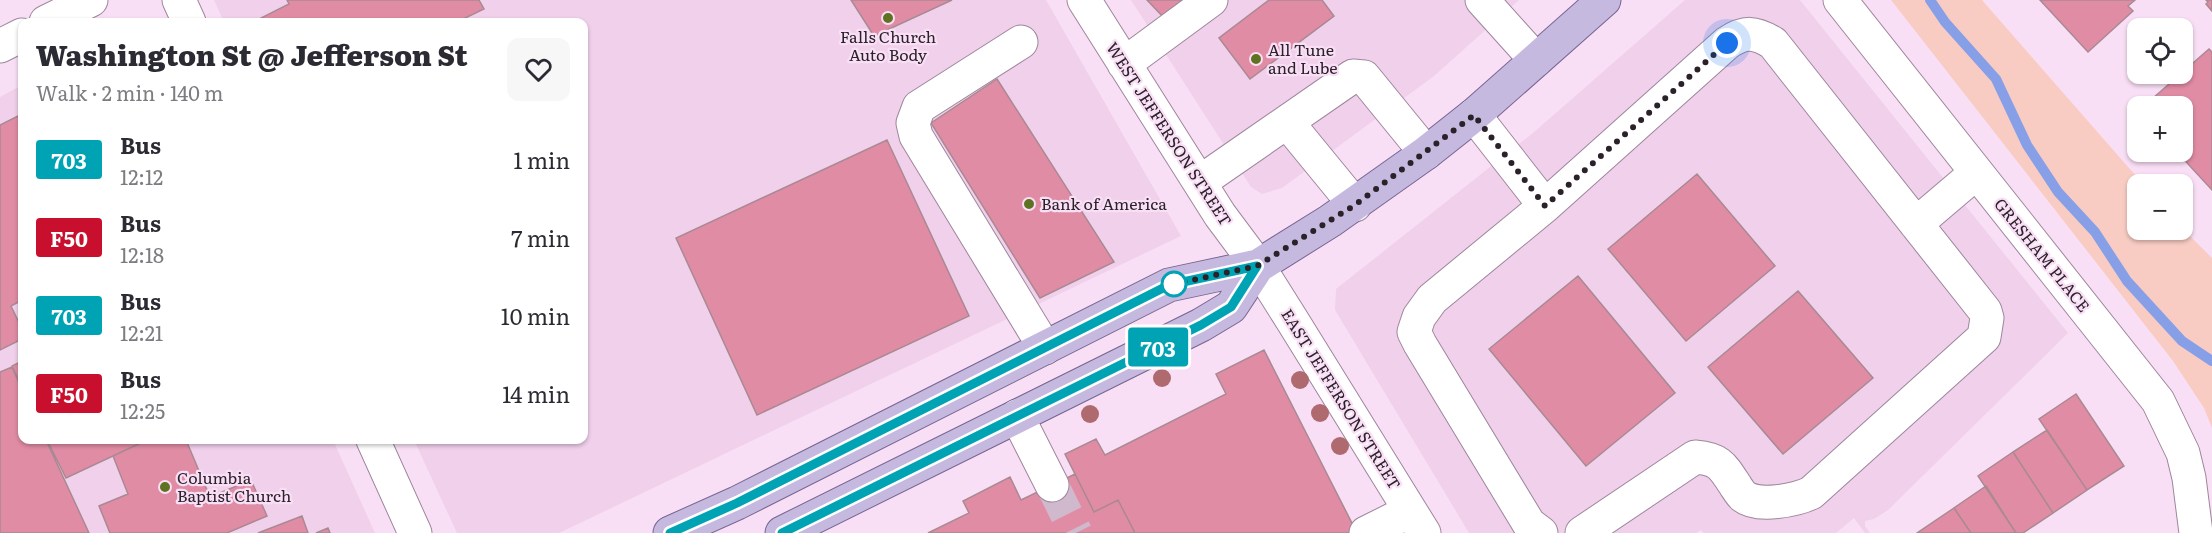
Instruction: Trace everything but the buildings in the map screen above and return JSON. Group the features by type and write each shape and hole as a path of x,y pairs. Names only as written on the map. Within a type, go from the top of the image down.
{"main road":[{"path":"670,533 748,498 1169,285 1257,266 1355,205 1426,153 1474,115 1604,0"},
{"path":"782,533 1201,325 1231,307 1257,266"},
{"path":"1045,348 1070,390"}],"street":[{"path":"54,18 91,0"},
{"path":"179,0 187,18"},
{"name":"WEST JEFFERSON STREET","path":"1084,0 1220,215 1257,266"},
{"path":"1124,64 1211,0"},
{"path":"1482,0 1536,60"},
{"name":"GRESHAM PLACE","path":"1840,0 2158,401 2183,453 2189,478 2196,533"},
{"path":"1541,533 1529,524 1414,332 1419,317 1432,299 1545,206 1727,43 1739,35 1760,35 1773,43 1984,311 1987,318 1984,337 1811,493 1803,497 1793,501 1751,501 1742,495 1723,467 1713,459 1695,457 1582,533"},
{"path":"0,46 18,36"},
{"path":"1021,42 919,107 913,123 916,135 1045,348"},
{"path":"1200,182 1350,77 1364,77 1426,153"},
{"path":"1474,115 1545,206"},
{"path":"1287,122 1355,205"},
{"path":"1916,224 1976,173"},
{"name":"EAST JEFFERSON STREET","path":"1257,266 1417,522"},
{"path":"1017,416 1052,485"},
{"path":"375,444 415,533"},
{"path":"1366,533 1417,522"}],"shaded area":[{"path":"214,0 1046,0 1181,236 559,533 457,533 416,444 588,444 588,18 222,18"},
{"path":"1131,0 1519,0 1434,76 1282,188 1262,194 1251,187"},
{"path":"1685,0 1800,0 2068,333 1888,510 1874,519 1865,521 1865,526 1870,533 1865,533 1854,518 1836,533 1704,533 1701,530 1696,533 1469,533 1335,310 1336,289 1533,133"},
{"path":"1891,0 1982,0 2134,174 2127,174 2127,240 2193,239 2212,258 2212,428 2204,408 2173,361"},
{"path":"18,87 18,444 335,444 375,533 0,533 0,97"}],"waterway":[{"path":"1930,0 1945,22 1996,79 2027,145 2058,192 2095,232 2127,281 2182,341 2212,361"}],"tunnel":[{"path":"1052,485 1076,533"}],"bus line":[{"name":"703","path":"670,533 737,503 1169,285 1257,266 1231,307 1201,325 782,533"}],"place":[{"name":"Falls Church Auto Body","path":"888,18"},
{"name":"All Tune and Lube","path":"1256,59"},
{"name":"Bank of America","path":"1029,204"},
{"name":"Columbia Baptist Church","path":"165,487"}],"route":[{"path":"1174,284 1257,266 1355,205 1474,115 1545,206 1727,43"}]}
